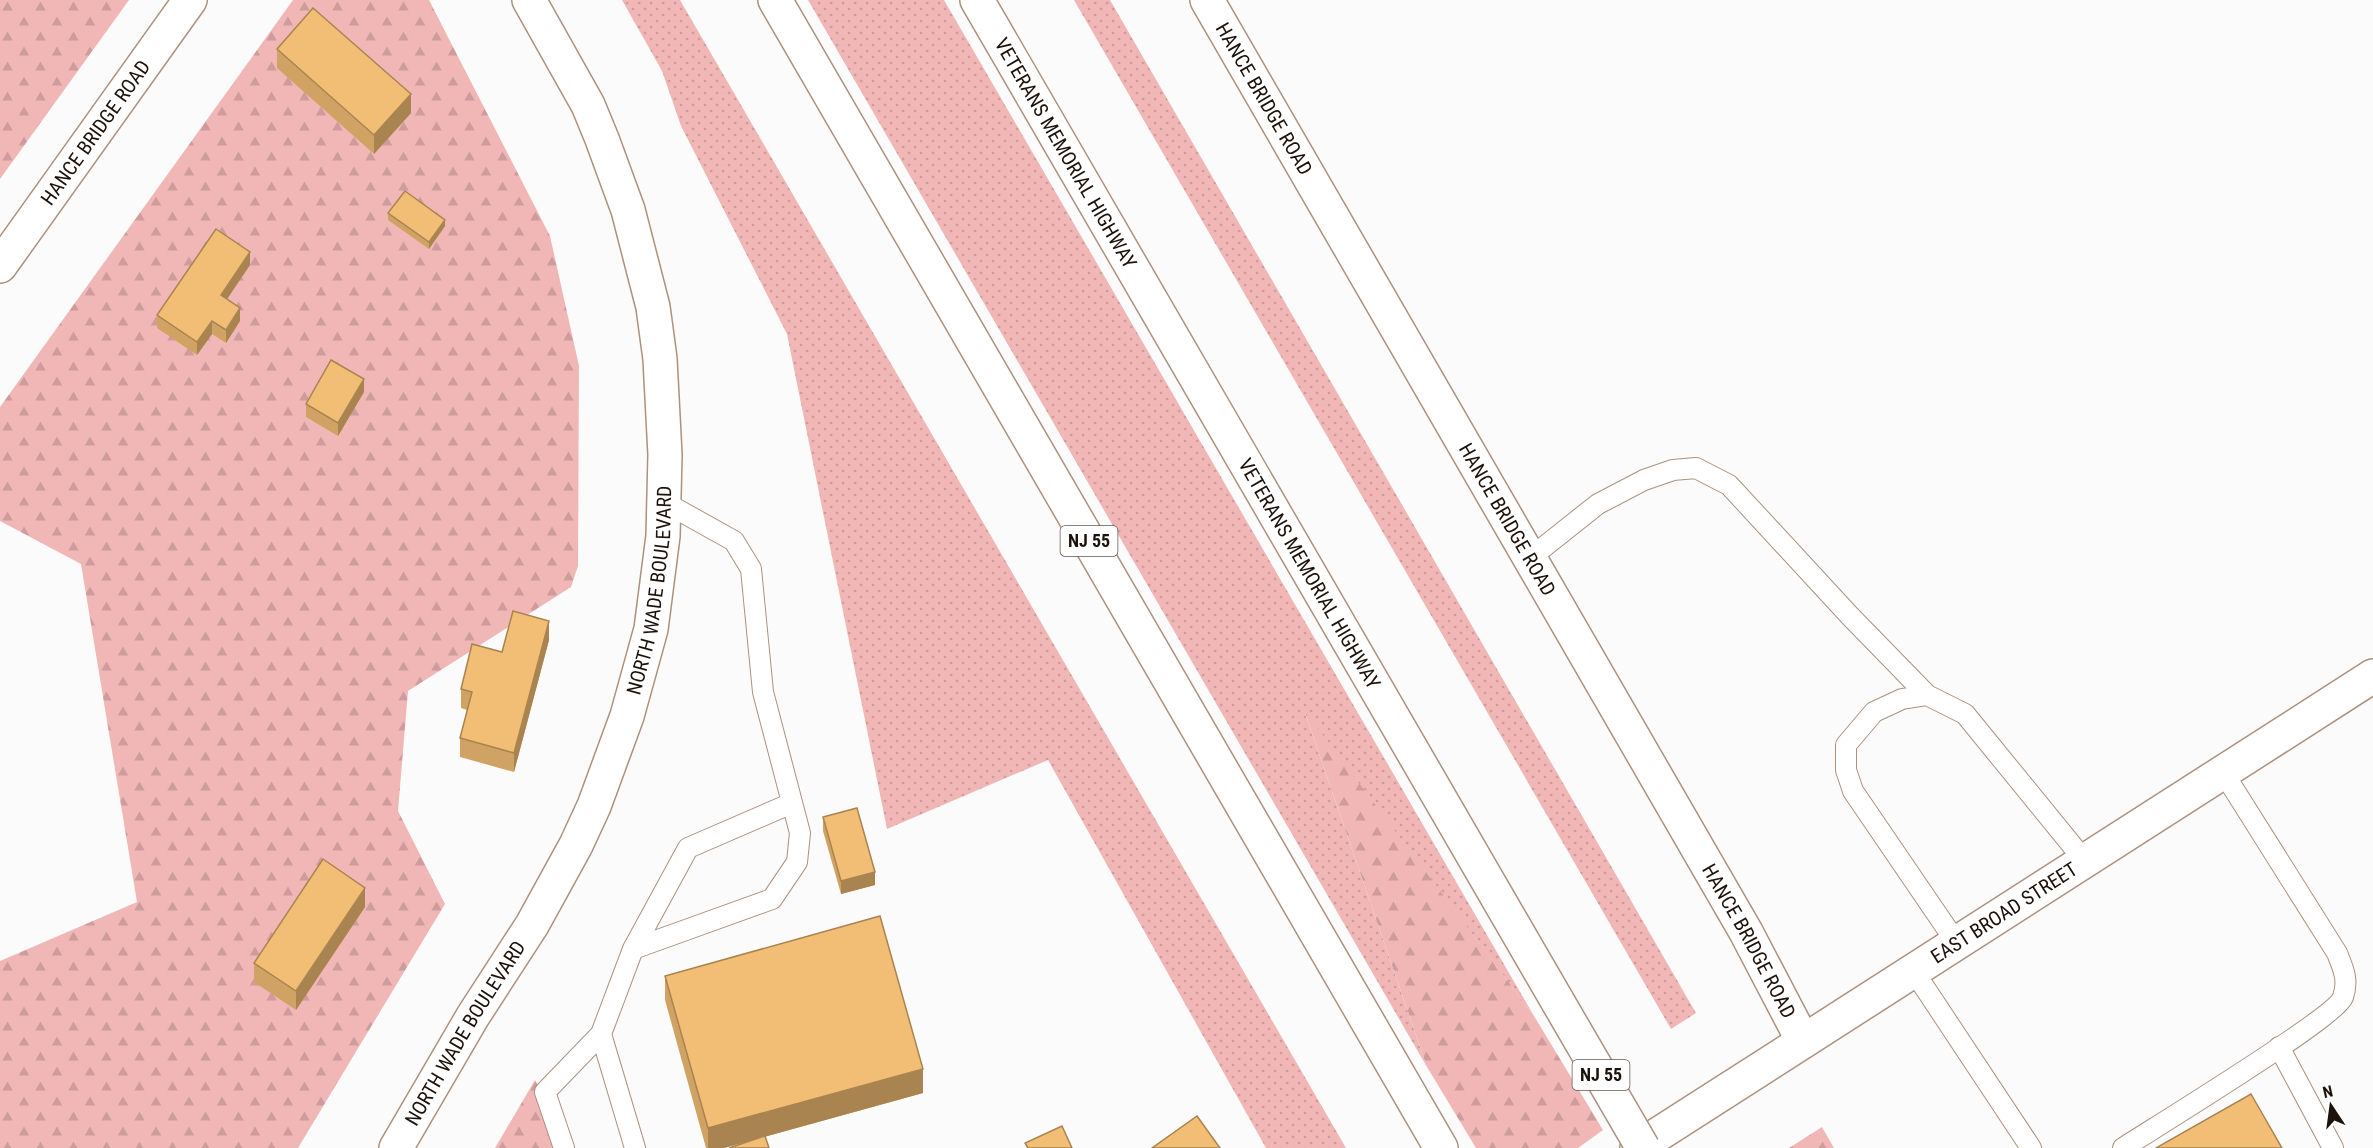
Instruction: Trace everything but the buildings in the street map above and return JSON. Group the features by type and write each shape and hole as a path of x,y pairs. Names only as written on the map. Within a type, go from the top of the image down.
{"main road":[{"name":"HANCE BRIDGE ROAD","path":"0,266 190,0"},
{"name":"NORTH WADE BOULEVARD","path":"396,1148 473,1016 532,925 576,845 594,806 627,716 651,629 663,536 665,455 660,359 653,307 628,210 588,105 529,0"},
{"name":"NJ 55","path":"775,0 1441,1148"},
{"name":"VETERANS MEMORIAL HIGHWAY","path":"977,0 1643,1148"},
{"name":"HANCE BRIDGE ROAD","path":"1208,0 1746,932 1803,1041"},
{"name":"EAST BROAD STREET","path":"1637,1148 2373,676"}],"lane":[{"path":"1530,558 1598,504 1644,480 1673,470 1696,468 1729,485 1927,695 1965,714 2085,860"},
{"path":"633,949 772,898 797,862 800,833 763,692 751,569 734,541 664,502"},
{"path":"1927,695 1902,699 1874,712 1846,745 1846,770 1852,791 1956,942"},
{"path":"2123,1148 2312,1025 2342,999 2347,978 2337,953 2223,772"},
{"path":"564,1148 545,1092 601,1034 633,949 688,848 792,803"},
{"path":"1913,970 2031,1148"},
{"path":"601,1034 635,1148"},
{"path":"2279,1047 2333,1148"}],"green space":[{"path":"0,0 129,0 0,179"},
{"path":"293,0 429,0 550,236 579,366 578,566 571,587 408,691 398,811 445,904 298,1148 0,1148 0,961 137,902 81,564 0,521 0,407"},
{"path":"622,0 680,0 1346,1148 1266,1148 1048,760 887,829 787,334 681,126 662,71"},
{"path":"808,0 944,0 1534,1016 1305,713 1427,1067"},
{"path":"1074,0 1110,0 1696,1013 1671,1029"},
{"path":"1304,710 1534,1016 1603,1130 1578,1148 1476,1148 1427,1067"},
{"path":"535,1080 545,1098 559,1148 495,1148"},
{"path":"1822,1127 1834,1148 1789,1148"}]}
